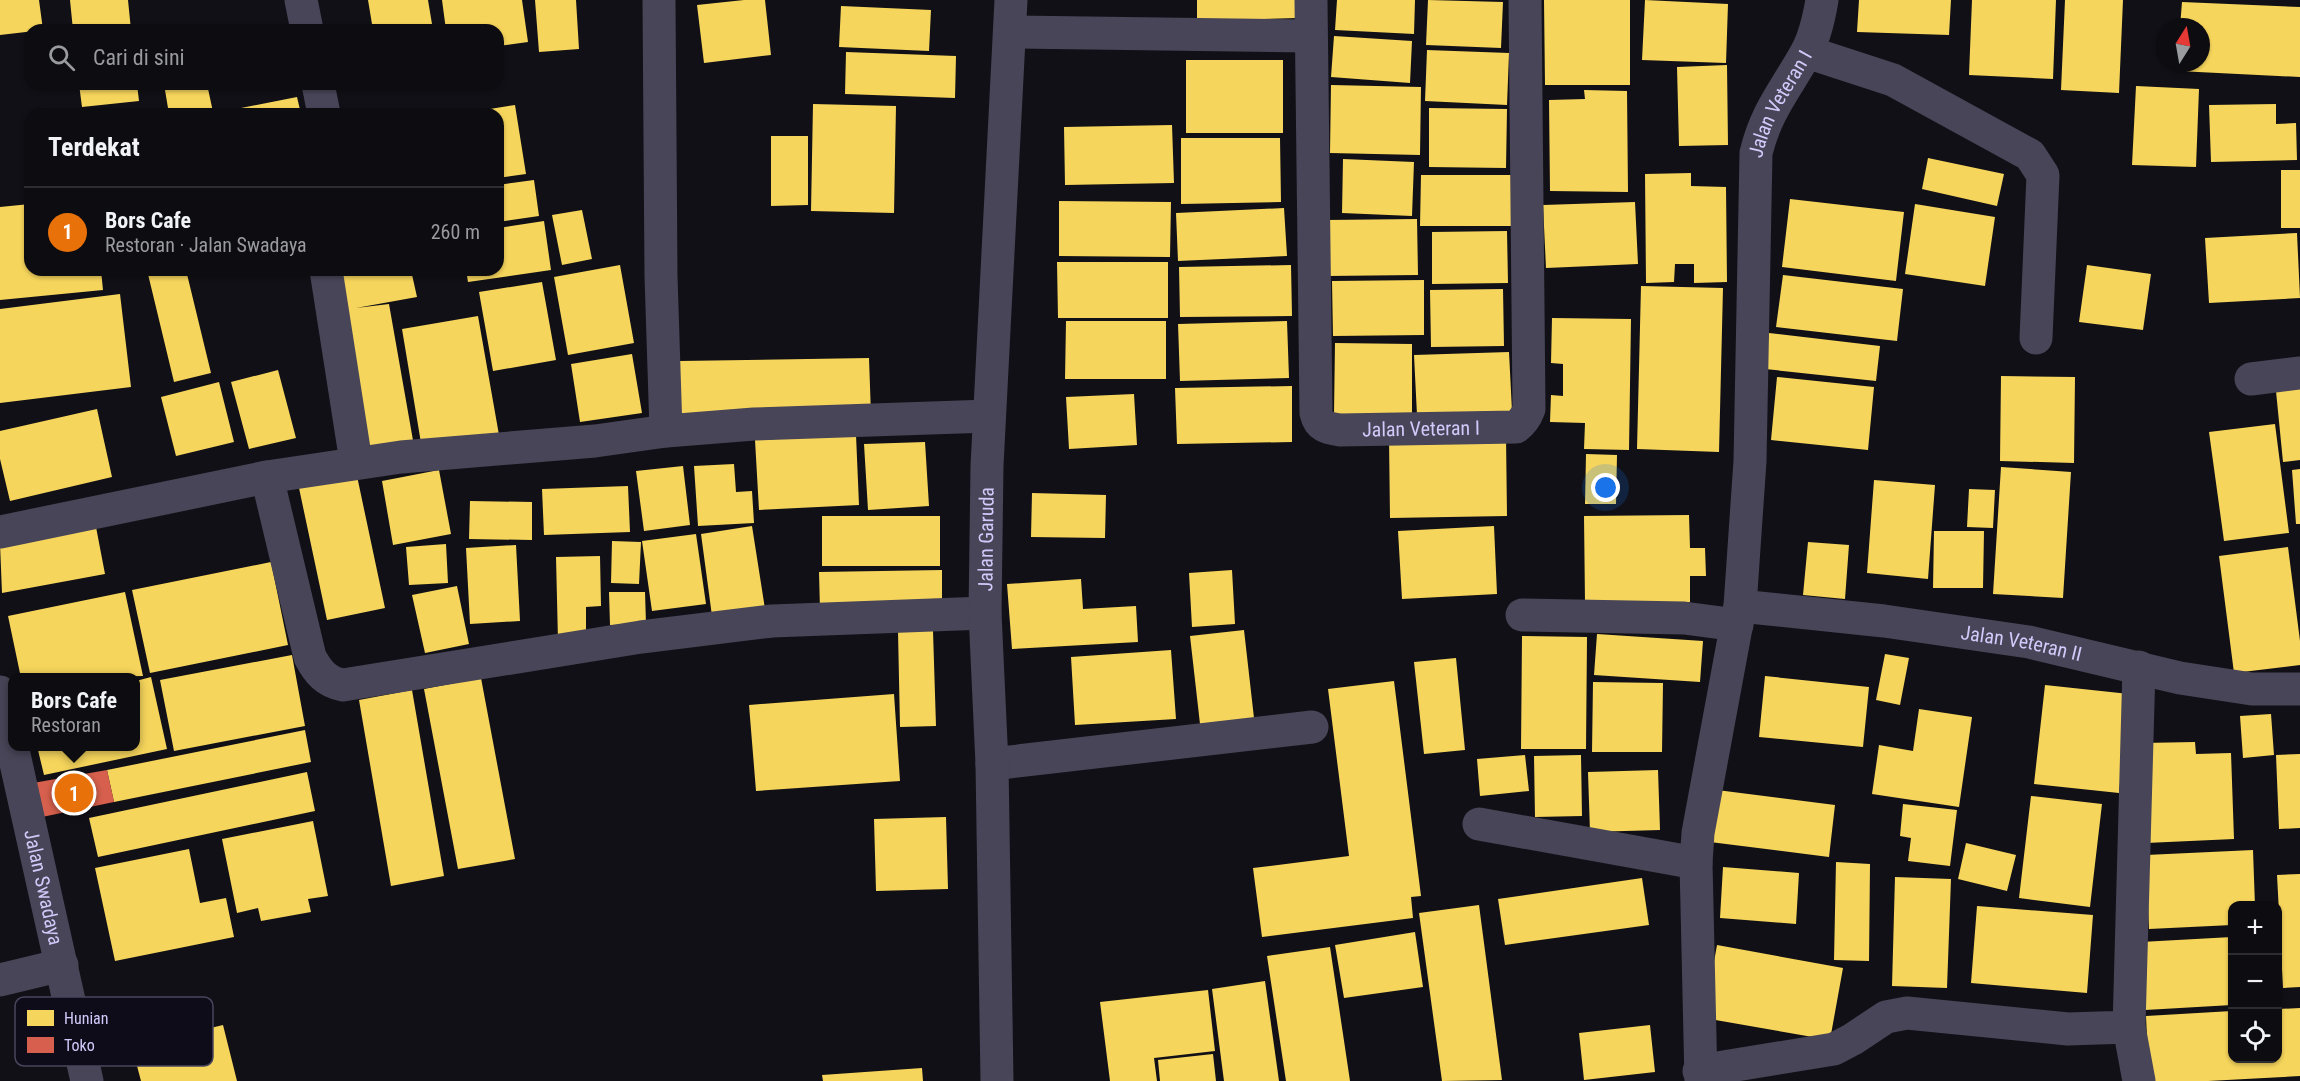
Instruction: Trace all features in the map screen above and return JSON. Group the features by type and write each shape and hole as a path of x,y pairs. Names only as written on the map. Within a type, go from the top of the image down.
{"street":[{"path":"301,0 306,24"},
{"path":"659,0 661,276 666,431"},
{"name":"Jalan Garuda","path":"997,1081 992,764 985,613 989,416 1011,0"},
{"name":"Jalan Veteran I","path":"1311,0 1317,418 1326,428 1340,430 1516,427 1522,423 1529,409 1525,0"},
{"name":"Jalan Veteran I","path":"1700,1076 1696,863 1698,833 1738,615 1750,461 1756,153 1767,116 1807,52 1815,31 1822,0"},
{"path":"1010,32 1310,36"},
{"path":"1807,52 1893,80 2030,155 2043,175 2036,338"},
{"path":"319,90 323,108"},
{"path":"327,276 356,462"},
{"path":"2251,379 2300,373"},
{"path":"0,532 267,477 356,462 595,441 666,431 754,424 989,416"},
{"path":"267,477 310,657 323,676 332,683 343,685 641,637 772,621 985,613"},
{"name":"Jalan Veteran II","path":"1522,615 1684,618 1738,615 1884,621 2029,642 2180,678 2252,689 2300,689"},
{"path":"2139,667 2129,1027 2139,1081"},
{"name":"Jalan Swadaya","path":"0,692 8,727"},
{"path":"992,764 1312,728"},
{"name":"Jalan Swadaya","path":"13,751 69,997"},
{"path":"1479,824 1696,863"},
{"path":"0,980 62,965"},
{"path":"1700,1076 1834,1049 1886,1017 1907,1013 2068,1029 2129,1027"},
{"name":"Jalan Swadaya","path":"84,1066 87,1081"}],"building: Hunian":[{"path":"0,0 39,0 42,24 24,24 24,32 0,35"},
{"path":"70,0 128,0 130,24 72,24"},
{"path":"368,0 428,0 432,24 372,24"},
{"path":"442,0 522,0 528,42 504,45 504,24 445,24"},
{"path":"535,0 576,0 579,49 539,52"},
{"path":"765,0 771,55 704,63 697,5"},
{"path":"1197,0 1298,0 1298,18 1197,21"},
{"path":"1337,0 1415,0 1414,34 1335,30"},
{"path":"1428,0 1503,2 1501,48 1426,45"},
{"path":"1544,0 1630,0 1630,85 1545,85"},
{"path":"1645,0 1728,4 1726,63 1642,60"},
{"path":"1859,0 1951,0 1949,35 1857,32"},
{"path":"1972,0 2056,0 2053,79 1969,75"},
{"path":"2065,0 2123,0 2119,93 2061,90"},
{"path":"2182,2 2300,7 2300,77 2198,72 2210,72 2210,18 2181,18"},
{"path":"841,6 931,10 929,51 839,47"},
{"path":"1334,36 1412,41 1410,83 1331,77"},
{"path":"1427,50 1509,53 1507,105 1425,101"},
{"path":"846,52 956,56 955,98 845,94"},
{"path":"1186,60 1283,60 1283,133 1186,133"},
{"path":"1727,65 1728,145 1679,146 1677,67"},
{"path":"1331,85 1421,87 1420,155 1330,153"},
{"path":"2136,86 2199,89 2196,167 2132,165"},
{"path":"80,90 138,90 139,101 82,107"},
{"path":"165,90 208,90 212,108 168,108"},
{"path":"1584,90 1627,91 1628,192 1550,191 1549,100 1585,99"},
{"path":"297,97 300,108 241,108"},
{"path":"813,104 896,106 894,213 811,211"},
{"path":"2276,104 2276,124 2296,123 2297,160 2211,162 2209,105"},
{"path":"515,105 526,174 504,177 504,108 496,108"},
{"path":"1429,108 1507,109 1506,168 1429,167"},
{"path":"1172,125 1174,183 1065,185 1064,127"},
{"path":"771,136 808,136 808,205 771,206"},
{"path":"1181,138 1280,138 1281,202 1181,204"},
{"path":"1928,158 2004,174 1997,206 1922,189"},
{"path":"1343,159 1414,162 1412,216 1342,213"},
{"path":"2281,170 2300,170 2300,228 2281,228"},
{"path":"1691,173 1691,186 1726,187 1727,282 1694,283 1694,264 1675,264 1674,282 1646,283 1645,174"},
{"path":"1421,175 1511,175 1511,226 1420,226"},
{"path":"534,180 539,216 504,221 504,184"},
{"path":"1790,199 1904,212 1896,281 1782,267"},
{"path":"1059,201 1171,202 1170,257 1059,256"},
{"path":"1635,202 1638,264 1546,268 1543,205"},
{"path":"1915,204 1995,217 1985,286 1905,274"},
{"path":"24,205 24,276 102,276 103,290 0,300 0,207"},
{"path":"1284,208 1287,256 1178,261 1176,213"},
{"path":"582,210 592,259 562,265 552,215"},
{"path":"1417,219 1418,275 1327,276 1326,220"},
{"path":"544,221 551,270 468,282 467,276 504,276 504,227"},
{"path":"1507,231 1508,283 1432,284 1432,232"},
{"path":"2297,233 2300,298 2209,303 2205,238"},
{"path":"1057,262 1168,262 1168,318 1058,318"},
{"path":"620,265 634,343 568,355 554,277"},
{"path":"1291,265 1292,316 1180,317 1179,267"},
{"path":"2087,265 2151,274 2143,330 2079,322"},
{"path":"1783,275 1903,289 1897,341 1776,327"},
{"path":"148,276 187,276 211,373 174,382"},
{"path":"338,276 412,276 417,297 356,308 389,304 414,446 369,455"},
{"path":"1424,280 1424,335 1333,336 1332,281"},
{"path":"542,282 556,360 493,371 479,292"},
{"path":"1641,286 1723,288 1719,452 1637,449"},
{"path":"1503,289 1504,346 1431,347 1430,290"},
{"path":"120,294 131,387 0,403 0,309"},
{"path":"478,316 499,435 422,449 402,329"},
{"path":"1552,318 1631,319 1629,450 1584,449 1585,423 1550,422 1551,395 1563,396 1563,364 1551,363"},
{"path":"1066,321 1166,321 1166,379 1065,379"},
{"path":"1287,321 1289,378 1180,381 1178,324"},
{"path":"1769,333 1880,346 1876,381 1765,369"},
{"path":"1335,343 1412,344 1412,415 1334,414"},
{"path":"1509,352 1512,411 1417,415 1414,355"},
{"path":"632,354 642,413 580,422 571,364"},
{"path":"869,358 871,415 680,419 679,361"},
{"path":"278,370 296,438 249,449 231,382"},
{"path":"2001,376 2075,377 2074,463 2000,461"},
{"path":"1777,377 1874,387 1868,450 1771,440"},
{"path":"2300,378 2300,460 2283,462 2275,381"},
{"path":"219,382 234,442 176,456 161,397"},
{"path":"1292,386 1292,442 1177,444 1175,388"},
{"path":"1134,394 1137,445 1069,449 1066,397"},
{"path":"97,409 112,477 10,501 0,459 0,431"},
{"path":"2275,424 2289,533 2224,541 2209,432"},
{"path":"856,435 859,505 759,510 755,440"},
{"path":"1506,436 1507,516 1390,518 1389,437"},
{"path":"925,442 929,506 868,510 864,444"},
{"path":"1586,454 1617,455 1616,504 1585,504"},
{"path":"734,464 736,492 752,491 754,523 698,526 694,466"},
{"path":"683,466 690,525 644,531 636,471"},
{"path":"2001,467 2071,472 2063,598 1993,594"},
{"path":"2300,469 2300,524 2296,524 2292,470"},
{"path":"439,470 451,534 393,545 382,481"},
{"path":"357,476 385,608 327,620 299,488"},
{"path":"1874,480 1935,485 1928,579 1867,573"},
{"path":"628,486 630,532 544,535 542,489"},
{"path":"1969,489 1995,490 1993,528 1967,527"},
{"path":"1032,493 1106,495 1105,538 1031,537"},
{"path":"470,501 532,502 532,540 469,539"},
{"path":"1689,515 1690,548 1705,548 1706,576 1690,576 1690,602 1585,603 1584,516"},
{"path":"822,516 940,516 940,566 822,566"},
{"path":"752,526 765,609 712,616 701,534"},
{"path":"1494,526 1497,594 1402,599 1398,531"},
{"path":"96,527 105,574 2,593 0,544"},
{"path":"1934,531 1984,531 1983,588 1933,588"},
{"path":"696,534 706,604 652,611 642,541"},
{"path":"612,541 641,542 639,584 611,583"},
{"path":"1808,542 1849,545 1845,599 1803,595"},
{"path":"446,544 448,583 409,585 406,547"},
{"path":"516,545 520,621 470,624 466,548"},
{"path":"2288,547 2300,641 2300,665 2234,673 2219,556"},
{"path":"600,556 601,606 586,607 586,641 558,641 556,557"},
{"path":"271,562 288,645 150,673 132,590"},
{"path":"942,570 942,608 820,610 819,572"},
{"path":"1232,570 1235,624 1192,627 1189,573"},
{"path":"1081,579 1083,609 1136,606 1138,642 1012,649 1007,584"},
{"path":"457,586 469,644 425,653 412,595"},
{"path":"125,592 143,676 140,676 140,673 20,673 8,616"},
{"path":"609,592 645,592 646,624 610,625"},
{"path":"1244,630 1254,718 1200,724 1190,636"},
{"path":"898,631 933,631 936,726 900,727"},
{"path":"1597,634 1703,641 1700,682 1594,675"},
{"path":"1522,636 1587,637 1586,749 1521,749"},
{"path":"1171,650 1176,719 1075,725 1071,657"},
{"path":"1885,654 1909,658 1900,705 1876,700"},
{"path":"292,655 305,726 174,751 160,680"},
{"path":"1456,658 1465,750 1424,754 1414,662"},
{"path":"1765,676 1869,687 1863,747 1759,737"},
{"path":"151,677 167,749 44,775 38,751 140,751 140,680"},
{"path":"481,678 515,859 458,869 424,689"},
{"path":"1394,681 1421,896 1411,897 1413,918 1262,937 1253,868 1349,856 1328,689"},
{"path":"1593,682 1663,683 1662,752 1592,752"},
{"path":"2045,685 2129,694 2119,793 2034,784"},
{"path":"412,690 444,876 391,886 359,700"},
{"path":"894,694 900,781 756,791 749,705"},
{"path":"1919,709 1972,717 1959,807 1872,794 1879,745 1913,751"},
{"path":"2271,714 2274,755 2243,758 2240,716"},
{"path":"305,730 311,762 114,802 107,770"},
{"path":"2195,742 2196,754 2231,753 2234,839 2146,843 2142,743"},
{"path":"2300,754 2300,828 2279,829 2276,755"},
{"path":"1525,755 1529,791 1480,796 1477,759"},
{"path":"1581,755 1582,816 1535,817 1534,756"},
{"path":"1658,770 1660,830 1590,832 1588,772"},
{"path":"307,772 315,811 98,857 89,818"},
{"path":"1717,790 1835,805 1829,857 1710,842"},
{"path":"2031,796 2102,804 2090,907 2019,898"},
{"path":"1903,804 1957,810 1950,866 1908,861 1911,838 1900,836"},
{"path":"946,817 948,889 876,891 874,819"},
{"path":"313,821 328,896 308,899 311,912 261,921 258,908 237,913 222,839"},
{"path":"1966,843 2016,855 2007,891 1958,879"},
{"path":"189,849 200,903 226,898 234,937 115,961 95,868"},
{"path":"2253,850 2255,901 2228,901 2228,925 2149,929 2146,855"},
{"path":"1836,862 1870,864 1869,961 1834,960"},
{"path":"1723,867 1799,873 1796,924 1720,918"},
{"path":"2300,874 2300,987 2283,988 2282,901 2278,901 2277,875"},
{"path":"1895,877 1951,879 1947,988 1892,986"},
{"path":"1642,878 1649,925 1505,945 1498,899"},
{"path":"1479,905 1502,1080 1442,1081 1419,913"},
{"path":"1977,906 2093,915 2087,993 1971,983"},
{"path":"1415,932 1423,987 1344,998 1335,945"},
{"path":"2228,937 2228,1005 2145,1010 2141,942"},
{"path":"1717,945 1843,968 1830,1040 1704,1018"},
{"path":"1330,947 1350,1081 1286,1081 1267,956"},
{"path":"1265,981 1279,1081 1224,1081 1212,989"},
{"path":"1208,990 1215,1051 1154,1058 1157,1081 1110,1081 1100,1002"},
{"path":"2300,1008 2300,1076 2208,1081 2149,1081 2146,1016 2228,1011 2228,1063 2282,1063 2282,1009"},
{"path":"223,1025 237,1081 141,1081 137,1066 213,1066 213,1027"},
{"path":"1650,1025 1655,1072 1584,1080 1579,1033"},
{"path":"1213,1054 1216,1081 1160,1081 1158,1060"},
{"path":"922,1068 923,1081 823,1081 822,1075"}],"building: Toko":[{"path":"107,770 114,802 42,817 33,783"}],"place":[{"name":"Bors Cafe","path":"74,793"}]}
